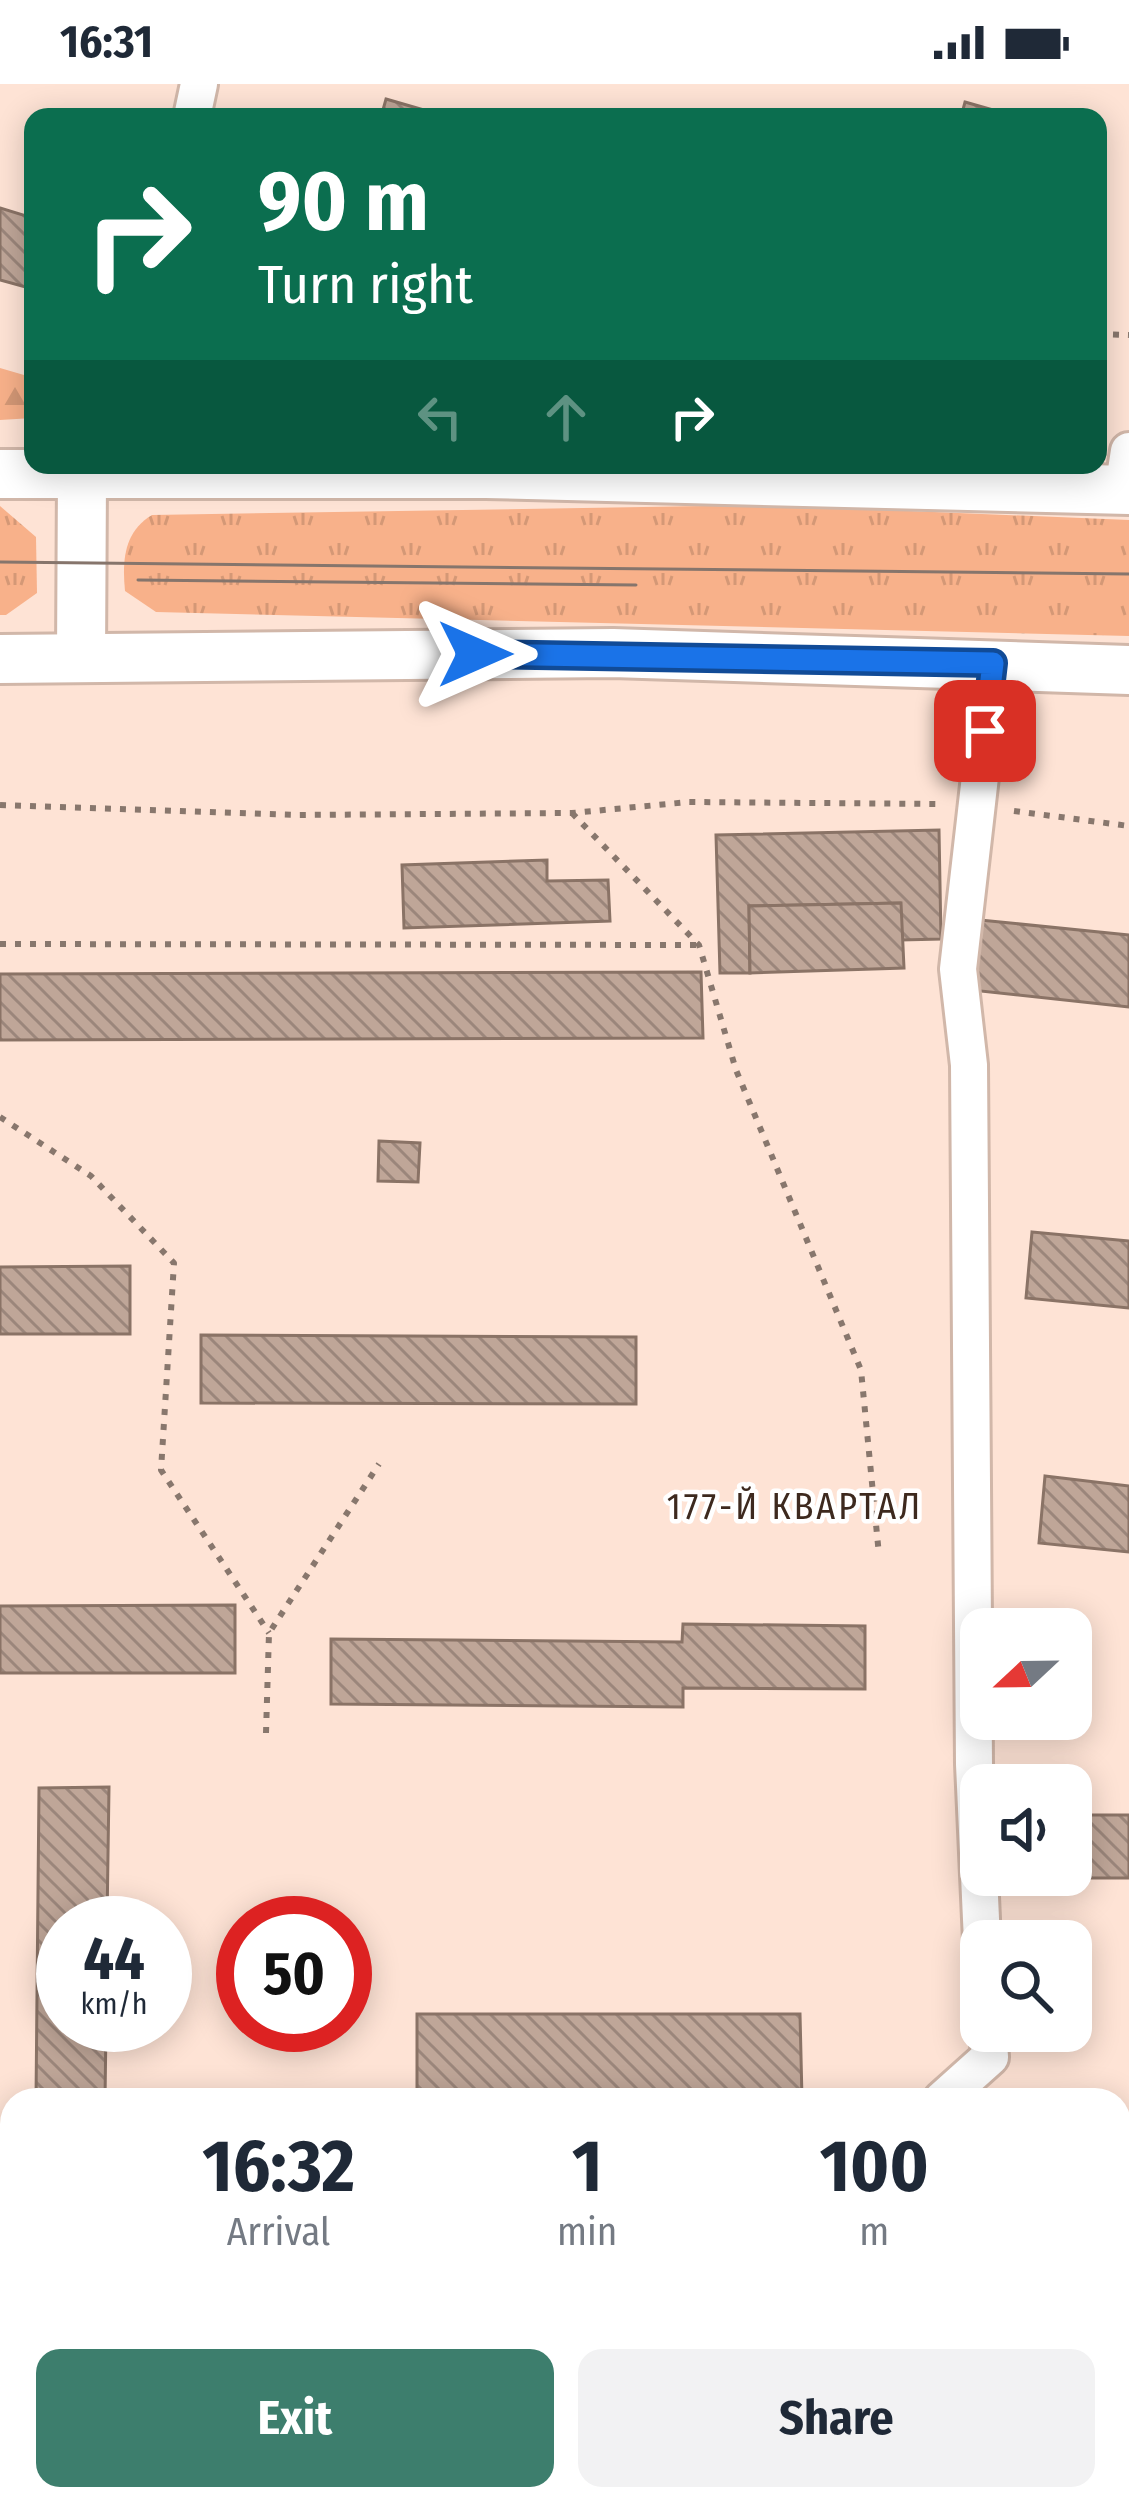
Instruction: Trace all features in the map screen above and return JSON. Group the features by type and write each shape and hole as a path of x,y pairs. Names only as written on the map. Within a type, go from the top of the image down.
{"main road":[{"path":"0,474 116,474"},
{"path":"485,474 1127,477"},
{"path":"81,658 82,476"},
{"path":"0,658 613,653 1129,670"}],"street":[{"path":"981,1920 974,1764 969,1065 958,969 993,663"},
{"path":"955,2088 990,2057 990,2052"}],"path":[{"path":"0,805 296,815 572,813 689,802 980,804 1129,826"},
{"path":"572,813 699,945 736,1070 861,1370 879,1555"},
{"path":"0,944 699,945"},
{"path":"0,1118 91,1176 174,1263 161,1470 269,1634"},
{"path":"266,1733 269,1634 379,1464"}],"green space":[{"path":"0,368 24,375 24,419 0,420"},
{"path":"765,505 1129,520 1129,636 156,612 125,591 130,538 152,515"},
{"path":"0,506 36,537 37,593 6,615 0,615"}],"building":[{"path":"386,99 417,108 384,108"},
{"path":"0,208 24,215 24,287 0,280"},
{"path":"939,830 941,939 901,940 900,903 749,906 750,973 720,973 716,835"},
{"path":"547,860 547,881 608,880 610,921 404,928 402,865"},
{"path":"901,903 904,968 750,973 749,906"},
{"path":"980,920 1129,935 1129,1007 971,990"},
{"path":"701,972 703,1038 0,1040 0,974"},
{"path":"379,1141 420,1143 418,1182 378,1181"},
{"path":"1032,1232 1129,1241 1129,1308 1026,1298"},
{"path":"130,1266 130,1334 0,1334 0,1267"},
{"path":"201,1335 636,1337 636,1404 201,1403"},
{"path":"1045,1476 1129,1486 1129,1552 1039,1543"},
{"path":"235,1605 235,1673 0,1673 0,1606"},
{"path":"683,1624 865,1626 865,1689 683,1688 683,1707 331,1704 331,1639 682,1642"},
{"path":"109,1787 107,1896 38,1896 39,1788"},
{"path":"1092,1815 1129,1815 1129,1878 1092,1878"},
{"path":"417,2014 800,2014 802,2088 417,2088"},
{"path":"36,2052 106,2052 105,2088 36,2088"}],"tram line":[{"path":"0,562 1129,574"},
{"path":"138,580 636,585"}],"district":[{"name":"177-Й КВАРТАЛ","path":"795,1506"}],"route":[{"path":"475,654 993,663 985,731"}]}
